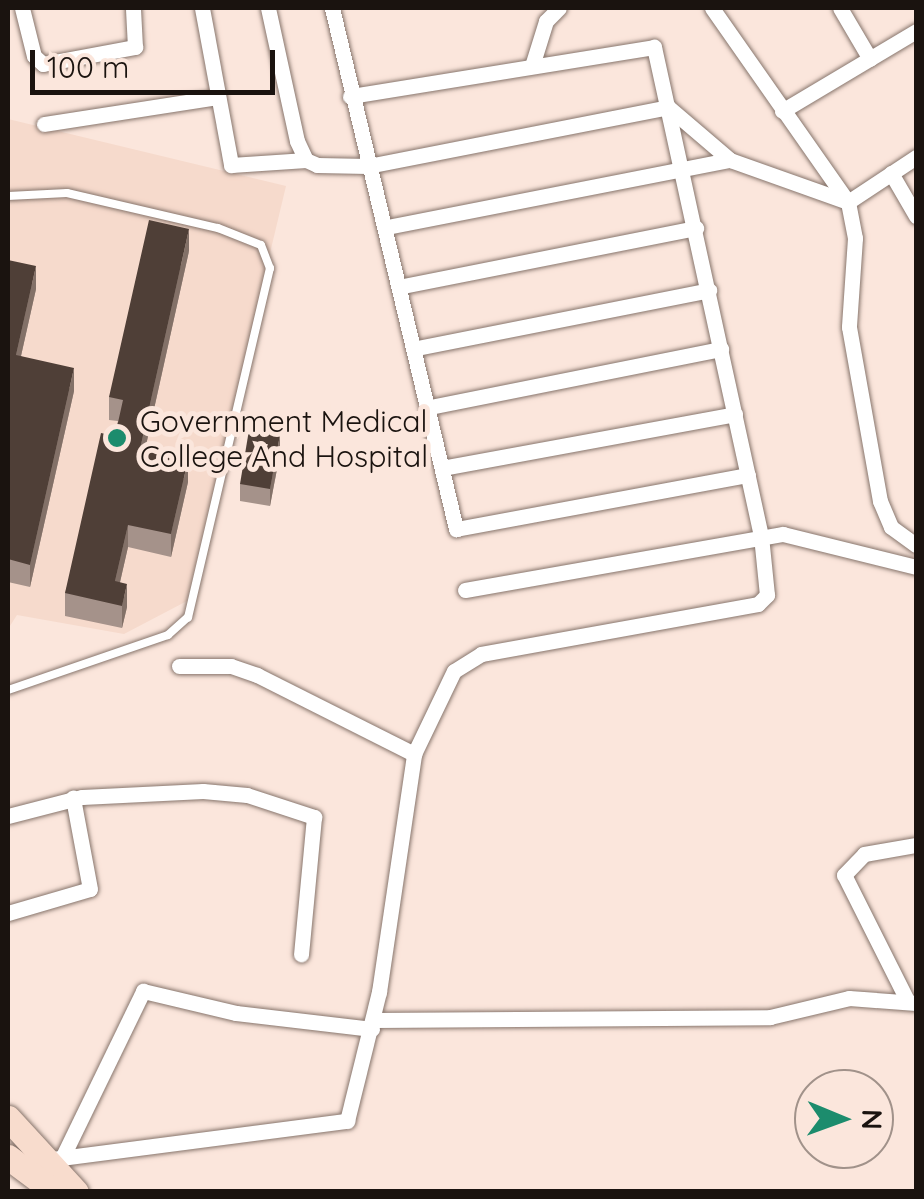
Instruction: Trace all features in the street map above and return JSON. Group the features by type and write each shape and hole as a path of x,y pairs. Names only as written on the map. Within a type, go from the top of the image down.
{"main road":[{"path":"8,1118 55,1159 76,1192"},
{"path":"14,1159 54,1192"}],"street":[{"path":"22,8 34,56 43,64 135,47 133,8"},
{"path":"202,8 231,165 306,160 368,166 668,107"},
{"path":"268,8 306,160"},
{"path":"332,8 350,96 403,286 453,524 465,530 748,475"},
{"path":"532,66 546,21 559,8"},
{"path":"712,8 848,202 854,238 851,342 880,501 891,528 916,546"},
{"path":"840,8 870,58"},
{"path":"782,111 916,30"},
{"path":"14,1159 55,1159 338,1125 352,1113 373,1025 414,754 443,688 464,660 758,604 769,587 696,228 654,47 350,96"},
{"path":"44,124 218,97"},
{"path":"668,107 730,160 848,202"},
{"path":"848,202 916,157"},
{"path":"388,226 730,160"},
{"path":"891,173 916,216"},
{"path":"403,286 696,228"},
{"path":"417,348 709,290"},
{"path":"430,407 721,349"},
{"path":"442,468 735,414"},
{"path":"465,590 760,536 798,536 916,566"},
{"path":"179,666 231,666 257,675 414,754"},
{"path":"8,816 73,798 230,792 314,817 301,954"},
{"path":"8,913 90,889 73,798"},
{"path":"912,1002 844,875 864,854 916,846"},
{"path":"55,1159 143,991 236,1013 373,1025 770,1017 850,998 912,1002"}],"lane":[{"path":"8,196 67,193 218,228 261,245 270,268 188,617 168,635 8,690"}],"shaded area":[{"name":"Government Medical College And Hospital","path":"8,119 286,186 187,601 124,634 17,615 8,629"}],"building":[{"path":"149,220 189,229 140,449 188,460 171,534 128,525 115,581 127,584 122,606 65,593 101,433 115,436 123,400 109,397"},
{"path":"8,260 36,266 16,355 74,368 30,565 8,559"},
{"path":"249,430 280,435 270,489 240,484"}],"place":[{"name":"Government Medical College And Hospital","path":"117,438"}]}
